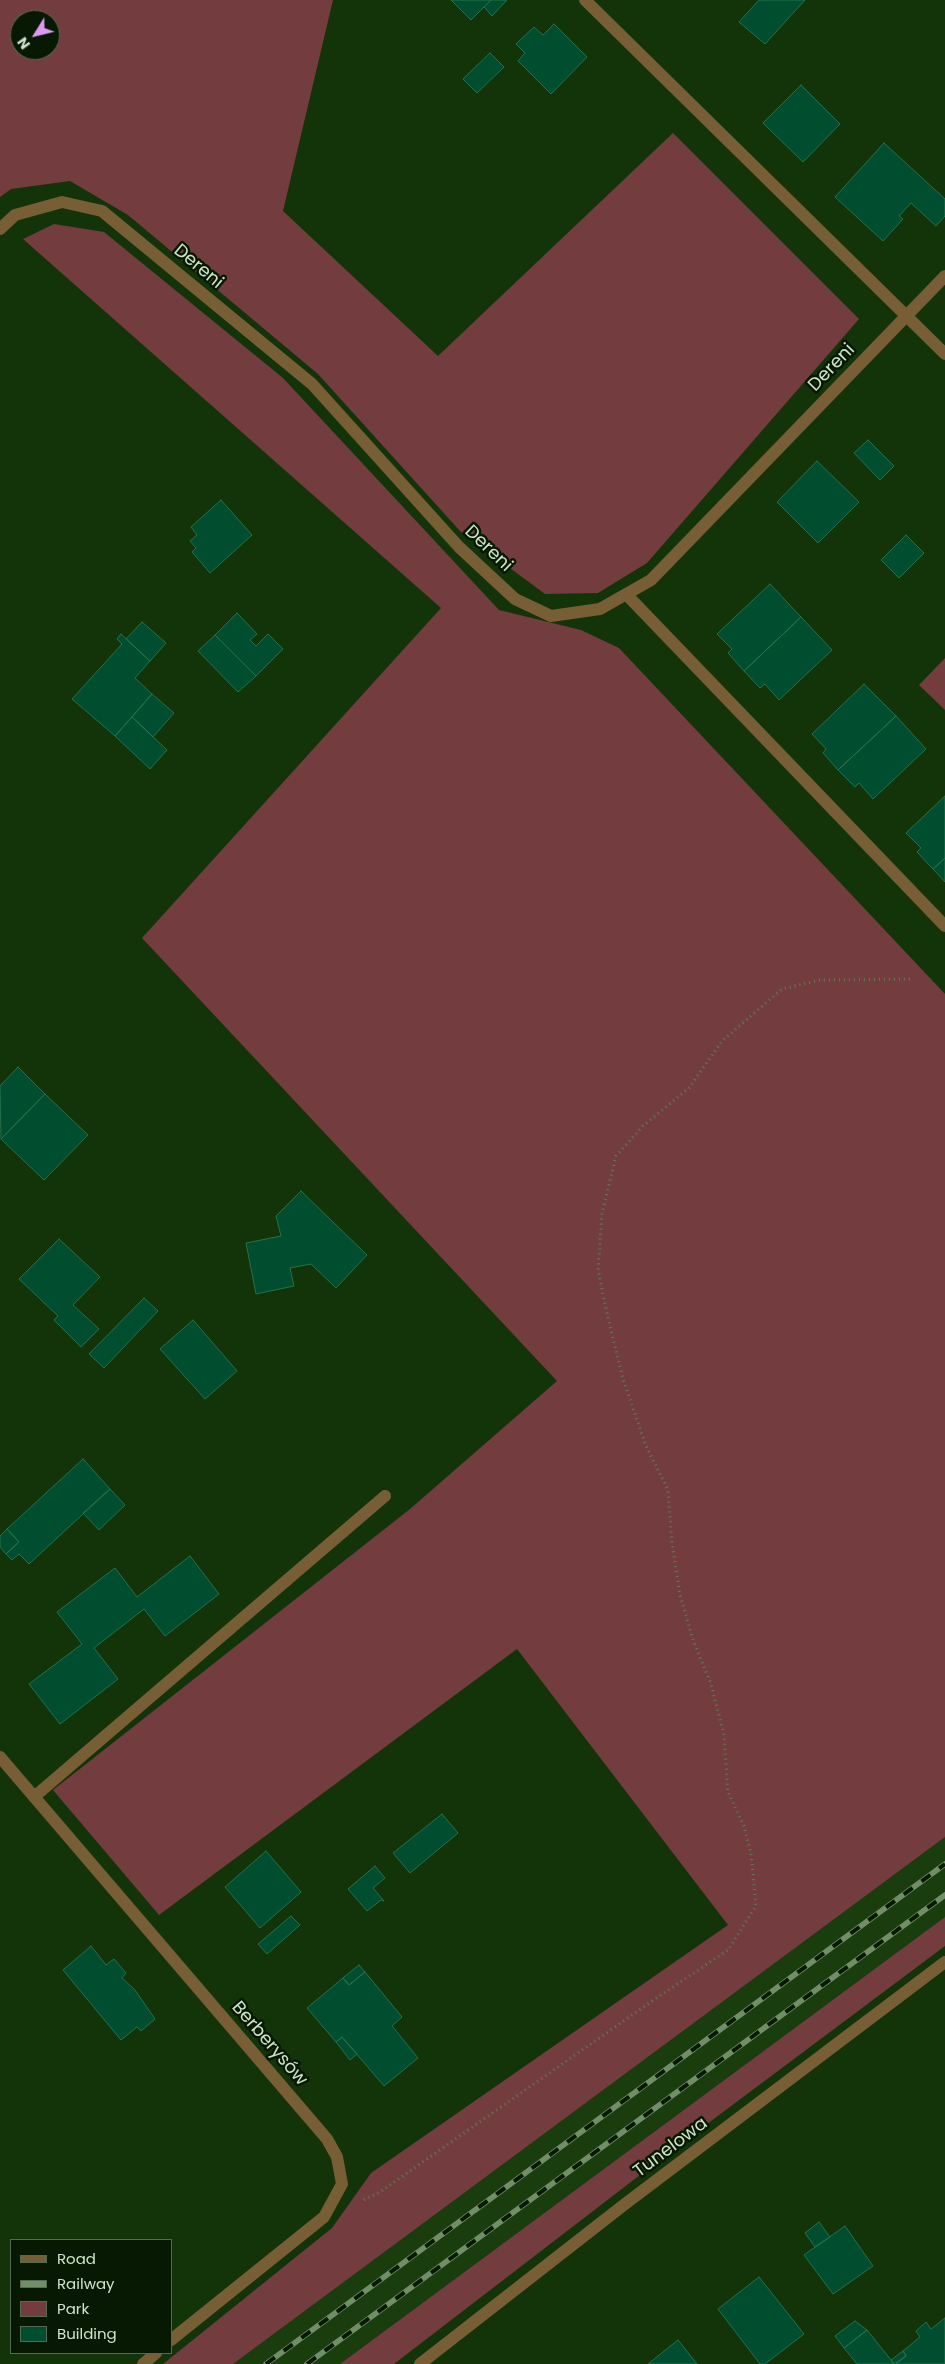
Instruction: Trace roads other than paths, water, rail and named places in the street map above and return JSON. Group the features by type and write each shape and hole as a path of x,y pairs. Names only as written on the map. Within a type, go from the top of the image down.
{"street":[{"path":"586,0 945,354"},
{"name":"Dereni","path":"0,229 15,215 62,202 102,211 312,384 459,547 515,599 551,616 600,609 651,580 945,276"},
{"path":"626,594 945,926"},
{"path":"34,1797 385,1496"},
{"name":"Berberysów","path":"0,1757 327,2139 337,2157 342,2184 324,2218 172,2339"},
{"name":"Tunelowa","path":"420,2364 625,2204 945,1962"},
{"path":"143,2364 155,2354"}],"railway":[{"path":"266,2364 945,1864"},
{"path":"307,2364 945,1895"}]}
